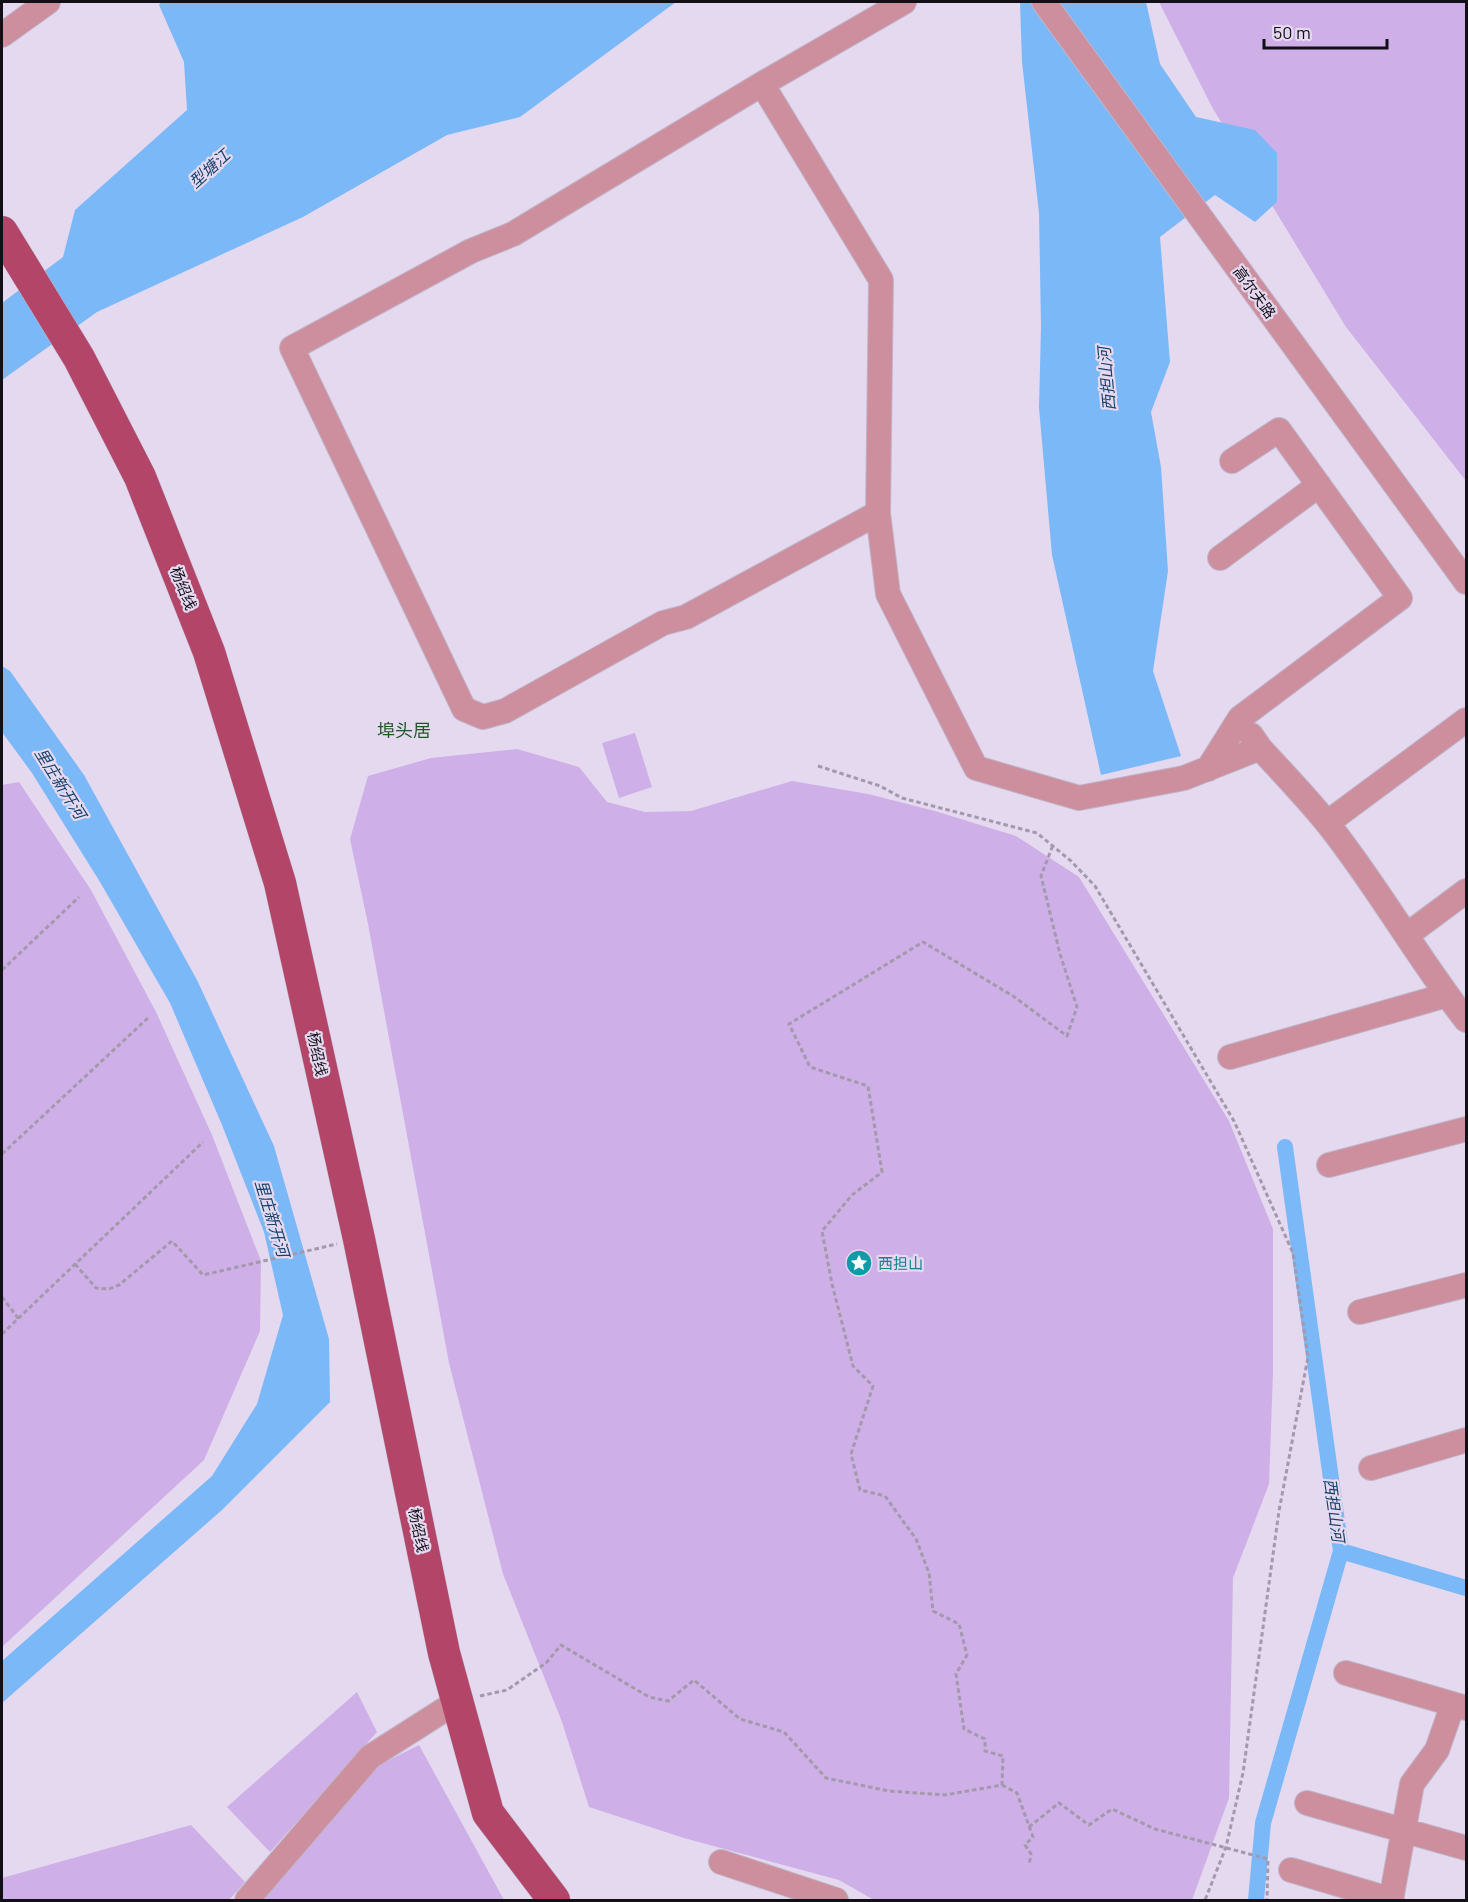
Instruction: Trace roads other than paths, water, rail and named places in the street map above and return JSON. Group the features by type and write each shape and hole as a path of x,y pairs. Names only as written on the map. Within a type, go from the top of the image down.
{"main road":[{"name":"杨绍线","path":"2,232 79,357 140,477 209,652 280,883 359,1239 444,1653 489,1813 550,1899"}],"street":[{"path":"2,35 48,2"},
{"path":"878,513 686,617 663,623 505,711 483,717 464,709 291,348 471,251 513,234 762,84 904,2"},
{"name":"高尔夫路","path":"1044,2 1467,582"},
{"path":"762,84 881,280 878,513 888,594 976,768 1079,798 1184,778 1260,748"},
{"path":"1208,769 1240,718 1400,598 1279,430 1232,461"},
{"path":"1220,558 1319,485"},
{"path":"1240,718 1260,748 1327,823 1447,995 1467,1020"},
{"path":"1327,823 1467,720"},
{"path":"1407,935 1467,891"},
{"path":"1230,1056 1447,995"},
{"path":"1329,1166 1467,1129"},
{"path":"1360,1312 1467,1285"},
{"path":"1371,1468 1467,1440"},
{"path":"1291,1870 1391,1900 1412,1784 1437,1750 1460,1706 1346,1673"},
{"path":"248,1900 370,1757 458,1701"},
{"path":"1307,1803 1467,1848"},
{"path":"721,1862 836,1900"}],"water":[{"name":"型塘江","path":"161,2 676,2 520,117 447,135 303,217 97,312 2,380 2,303 63,257 75,210 187,110 184,62 159,5"},
{"path":"1020,2 1146,2 1160,64 1196,117 1255,130 1277,153 1277,202 1255,222 1215,195 1160,237 1170,362 1151,412 1161,467 1168,571 1153,671 1181,756 1101,775 1052,555 1039,408 1041,327 1039,213 1022,62"},
{"name":"里庄新开河","path":"2,666 10,671 84,775 197,980 274,1146 329,1339 330,1402 222,1510 2,1703 2,1661 212,1476 257,1404 283,1315 264,1232 170,1003 100,882 32,773 2,732"}],"waterway":[{"name":"西担山河","path":"1256,1900 1263,1823 1341,1551 1285,1147"},
{"path":"1341,1551 1466,1588"}],"place":[{"name":"西担山","path":"859,1263"}],"district":[{"name":"埠头居","path":"404,730"}]}
